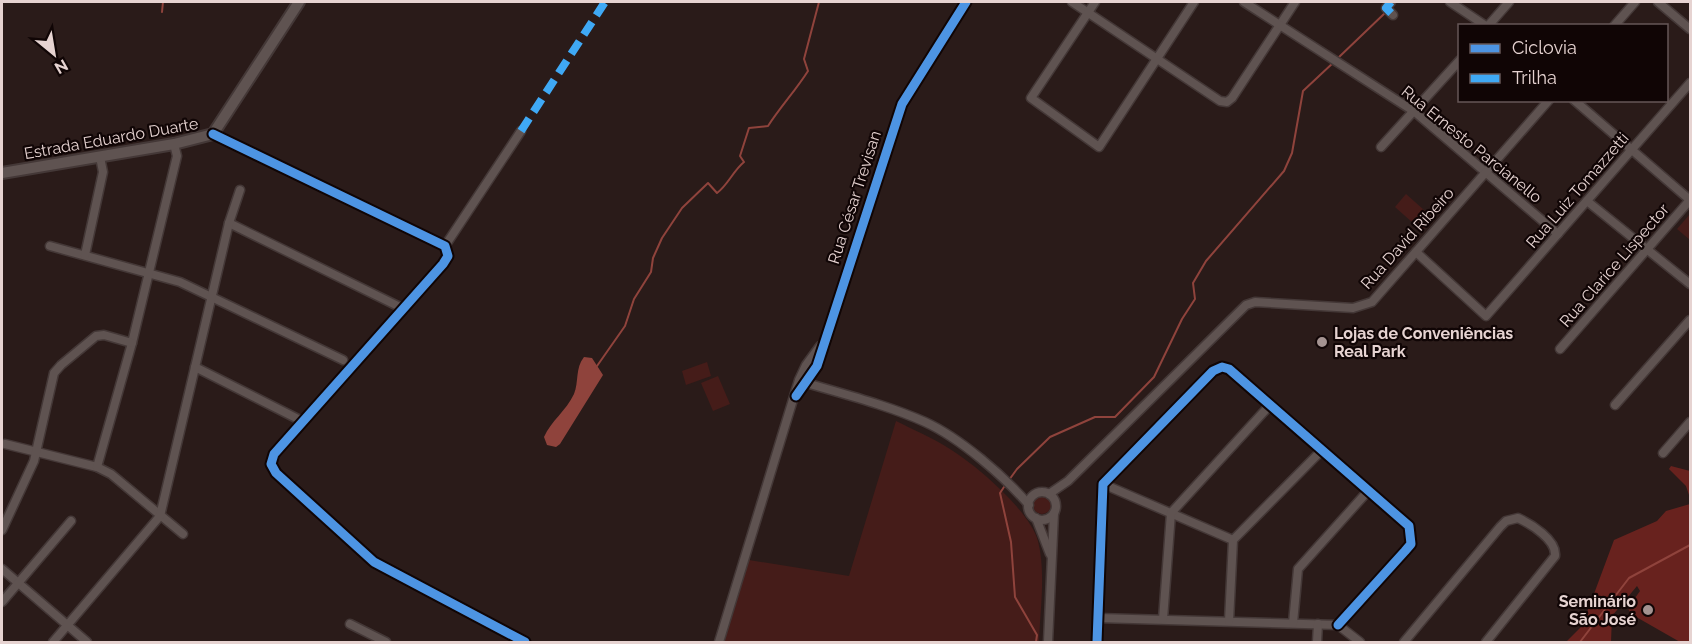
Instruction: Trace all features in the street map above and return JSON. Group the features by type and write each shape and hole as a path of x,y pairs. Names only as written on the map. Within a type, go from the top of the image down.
{"street":[{"name":"Estrada Eduardo Duarte","path":"2,173 174,144 213,134 299,2"},
{"name":"Rua César Trevisan","path":"719,642 796,396 803,382 815,369 902,104 966,2"},
{"path":"1072,2 1220,101 1227,102 1232,98 1295,2"},
{"path":"1095,2 1031,98 1099,147 1194,2"},
{"name":"Rua Ernesto Parcianello","path":"1244,2 1415,112 1558,234"},
{"path":"1391,2 1386,8 1393,15"},
{"path":"1450,2 1484,24"},
{"path":"1489,24 1509,2"},
{"path":"1616,24 1635,2"},
{"path":"1658,2 1690,29"},
{"path":"1381,147 1458,62"},
{"name":"Rua Luiz Tomazzetti","path":"1416,252 1486,316 1690,83"},
{"name":"Rua David Ribeiro","path":"1049,494 1068,481 1246,305 1255,302 1362,306 1372,302 1547,102"},
{"path":"1576,102 1690,200"},
{"path":"445,246 521,130"},
{"path":"213,134 445,246 448,256 444,264 302,421 274,454 271,464 276,473 374,562 525,642"},
{"path":"97,466 150,273 177,156 174,144"},
{"path":"85,255 102,172 100,157"},
{"path":"53,642 160,516 229,223 240,190"},
{"name":"Rua Clarice Lispector","path":"1560,349 1690,200"},
{"path":"1587,201 1690,284"},
{"path":"229,223 404,309"},
{"path":"50,246 150,273 212,295 343,360"},
{"path":"1616,405 1690,320"},
{"path":"2,530 36,452 54,374 58,367 96,336 104,335 132,343"},
{"path":"195,367 302,421"},
{"path":"1096,642 1103,484 1213,371 1222,367 1229,369 1409,526 1411,544 1338,625"},
{"path":"803,382 924,422 945,432 1013,487 1029,505 1051,557"},
{"path":"1163,620 1171,513 1270,405"},
{"path":"1663,453 1690,422"},
{"path":"5,444 97,466 111,474 183,534"},
{"path":"1229,621 1233,540 1322,450"},
{"name":"Rua David Ribeiro","path":"1056,503 1068,481"},
{"path":"1103,484 1233,540"},
{"path":"1013,487 1049,494 1056,503 1047,642"},
{"path":"1293,623 1298,569 1368,490"},
{"path":"1029,505 1033,496 1038,493"},
{"path":"1035,518 1045,520 1054,513"},
{"path":"1404,642 1500,527 1506,521 1518,518 1551,541 1556,551 1555,556 1486,642"},
{"path":"2,602 71,521"},
{"path":"2,569 87,642"},
{"path":"1098,618 1338,625 1360,642"},
{"path":"350,624 386,642"},
{"path":"1317,642 1318,624"}],"shaded area":[{"path":"1406,194 1433,218 1422,231 1395,207"},
{"path":"1690,214 1690,240 1677,229"},
{"path":"584,357 592,358 603,375 560,444 556,447 547,445 544,437 574,394 579,366"},
{"path":"707,362 711,376 686,385 682,371"},
{"path":"718,376 730,404 713,411 701,383"},
{"path":"896,421 961,456 1001,490 1025,516 1038,541 1042,566 1039,642 724,642 749,560 849,576"},
{"path":"1671,466 1690,471 1690,498 1686,486 1669,469"},
{"path":"1042,496 1048,499 1051,505 1048,511 1042,514 1036,511 1033,505 1036,499"},
{"path":"1690,504 1690,642 1680,642 1631,614 1628,608 1640,591 1637,586 1612,616 1611,642 1566,642 1582,626 1614,540 1657,521 1666,511"}],"waterway":[{"path":"162,12 163,2"},
{"path":"597,366 625,326 634,299 651,272 653,258 662,238 682,208 708,183 717,193 724,186 744,162 740,156 749,128 768,126 808,71 804,59 819,2"},
{"path":"1338,58 1386,12"},
{"path":"1009,480 1017,469 1050,437 1095,417 1115,417 1154,377 1182,319 1195,299 1193,283 1206,261 1284,171 1292,153 1303,91 1334,62"},
{"path":"1006,484 1000,493 1011,542 1015,597 1037,635 1036,642"},
{"path":"1580,642 1629,578 1690,545"}],"marked path":[{"path":"521,131 605,2"},
{"path":"1391,2 1386,8 1393,15"}],"cycle path":[{"path":"796,396 817,366 902,104 966,2"},
{"path":"213,134 445,246 448,256 443,264 274,454 271,464 276,473 374,562 525,642"},
{"path":"1097,642 1103,484 1213,371 1222,367 1229,369 1409,526 1411,544 1338,625"}],"place":[{"name":"Lojas de Conveniências Real Park","path":"1322,342"},
{"name":"Seminário São José","path":"1648,610"}]}
